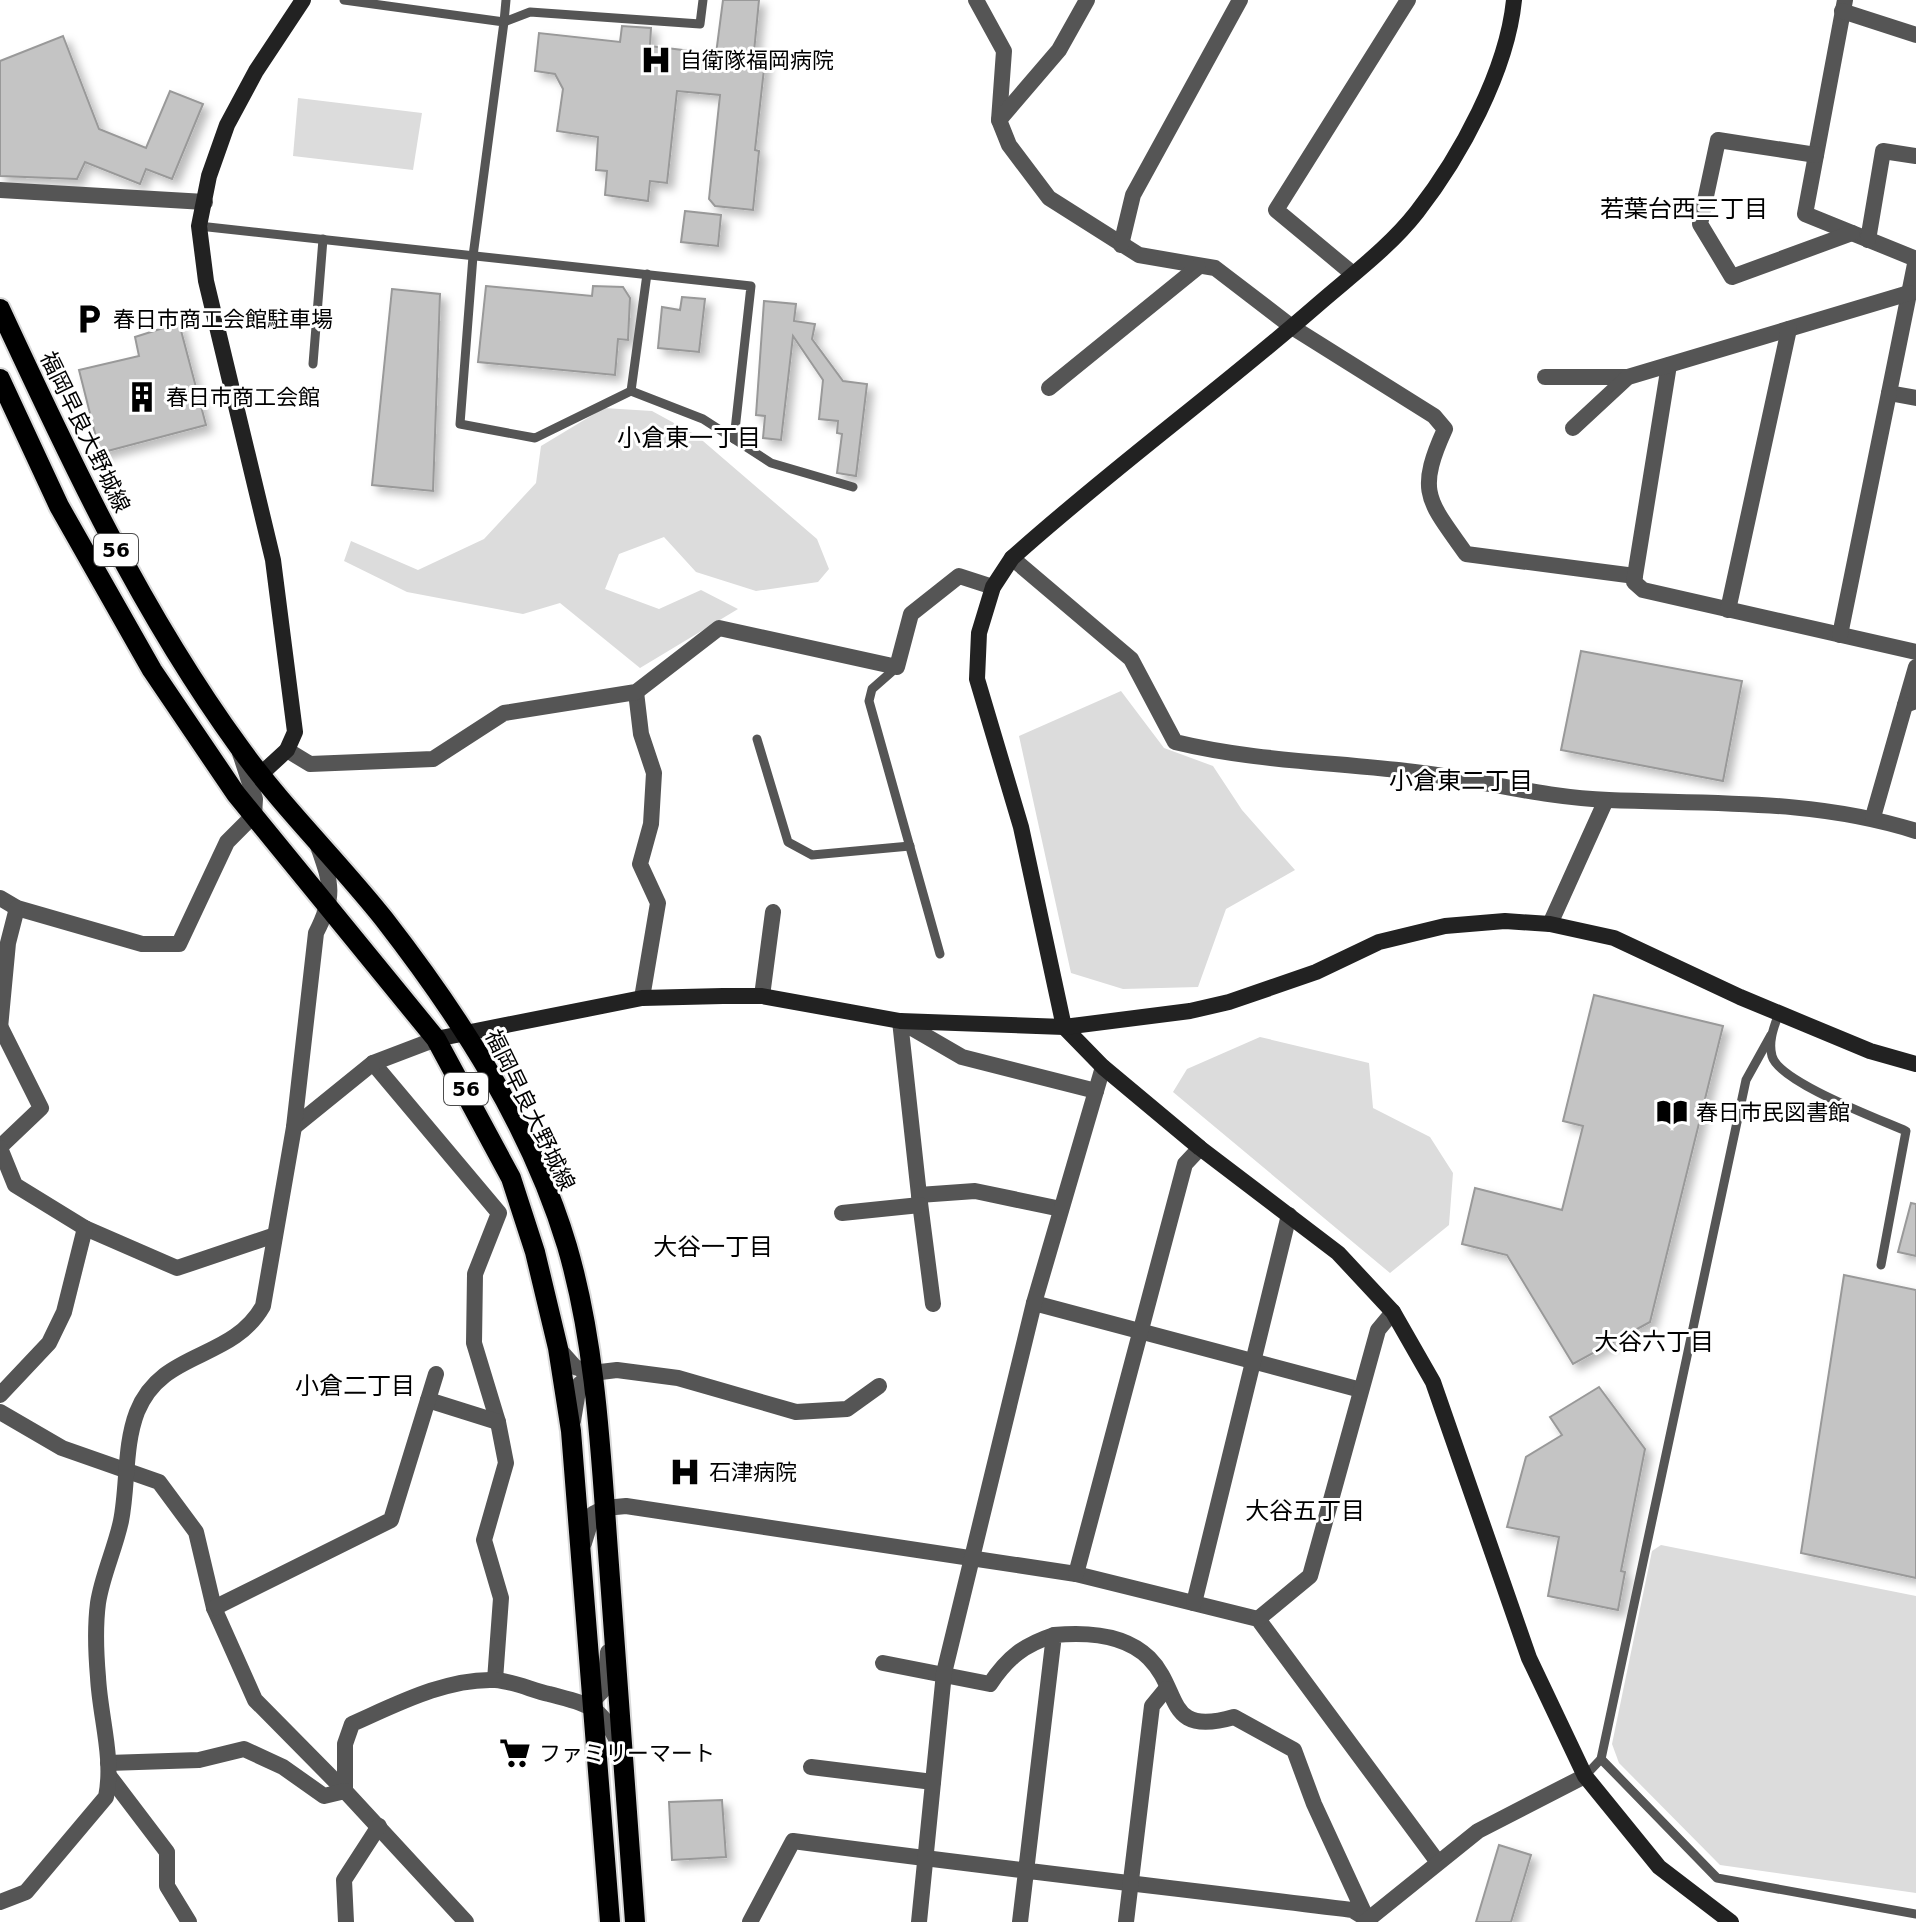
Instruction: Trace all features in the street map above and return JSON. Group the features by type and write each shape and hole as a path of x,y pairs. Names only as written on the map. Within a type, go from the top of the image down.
{"main road":[{"name":"福岡早良大野城線","path":"0,309 85,492 151,616 237,745 382,917 465,1032 491,1074 537,1169 567,1246 592,1373 605,1508 635,1922"},
{"name":"56","path":"0,379 96,576 152,670 254,815 436,1039 511,1178 535,1252 558,1348 571,1431 590,1704 610,1922"}],"street":[{"path":"260,775 287,750 295,732 273,560 206,281 199,226 209,176 227,125 256,71 303,0"},
{"path":"976,0 1004,51 999,120 1009,145 1049,198 1139,255 1215,268 1292,327 1434,416 1445,429 1429,465 1430,503 1466,554 1635,576"},
{"path":"999,120 1059,50 1087,0"},
{"path":"1121,245 1133,195 1240,0"},
{"path":"1353,274 1276,210 1408,0"},
{"path":"1514,0 1512,21 1491,80 1457,157 1415,215 1292,327 1012,558 993,587 979,633 977,679 1021,827 1064,1027 1103,1067 1200,1148 1338,1253 1393,1312 1433,1382 1529,1658 1585,1776 1659,1867 1731,1922"},
{"path":"1840,635 1916,259 1805,214 1844,6 1916,35"},
{"path":"1816,155 1718,140 1700,224 1732,277 1860,237"},
{"path":"1860,237 1883,151 1916,156"},
{"path":"0,190 205,202"},
{"path":"1049,388 1198,267"},
{"path":"1545,377 1628,377 1909,293"},
{"path":"1728,610 1789,329"},
{"path":"1669,365 1634,582 1643,590 1916,652"},
{"path":"1573,428 1628,377"},
{"path":"1889,393 1916,398"},
{"path":"1012,558 1131,659 1175,742 1226,754 1421,773 1606,800 1777,803 1873,817 1916,831"},
{"path":"287,750 298,760 310,764 433,759 504,713 636,692 719,628 897,667 911,614 959,576 993,587"},
{"path":"1873,817 1910,703 1916,667"},
{"path":"636,692 641,734 654,773 651,824 640,864 658,903 642,998"},
{"path":"0,898 17,908 142,944 179,944 227,842 254,815 255,799 237,745"},
{"path":"1550,924 1606,800"},
{"path":"0,1902 26,1892 106,1797 109,1770 98,1676 98,1603 121,1520 137,1413 153,1385 180,1363 229,1343 252,1326 263,1306 294,1127 316,933 329,907 332,887 317,842"},
{"path":"17,908 8,943 0,1028 41,1108 0,1147 15,1185 85,1228 177,1268 275,1235"},
{"path":"762,996 773,912"},
{"path":"294,1127 373,1063 436,1039 642,998 762,996 900,1021 1064,1027 1190,1011 1251,996 1316,972 1379,942 1445,926 1505,921 1550,924 1614,938 1870,1051 1916,1064"},
{"path":"900,1021 962,1057 1096,1091"},
{"path":"900,1021 933,1304"},
{"path":"373,1063 499,1213 475,1274 474,1343 498,1422 506,1463 484,1540 501,1598 495,1680"},
{"path":"919,1922 944,1673 1034,1303 1103,1067"},
{"path":"1076,1574 1185,1164 1200,1148"},
{"path":"842,1213 975,1191 1061,1209"},
{"path":"1194,1603 1251,1360 1289,1215"},
{"path":"0,1395 49,1343 64,1312 85,1228"},
{"path":"1034,1303 1361,1390"},
{"path":"1258,1619 1310,1576 1378,1330 1393,1312"},
{"path":"558,1348 575,1367 592,1373 617,1370 678,1378 796,1412 847,1409 879,1386"},
{"path":"571,1431 579,1385 592,1373"},
{"path":"214,1608 391,1520 436,1374"},
{"path":"428,1400 498,1422"},
{"path":"0,1414 62,1448 127,1468 159,1482 196,1532 214,1608 255,1700 379,1826 466,1922"},
{"path":"574,1483 589,1501 605,1508"},
{"path":"581,1569 587,1526 593,1514 605,1508 626,1506 1076,1574 1258,1619 1437,1861"},
{"path":"590,1704 605,1688 612,1616"},
{"path":"883,1663 990,1684 1002,1665 1025,1645 1054,1635 1074,1634 1123,1640 1150,1659 1173,1702 1189,1718 1207,1725 1234,1717 1294,1750 1314,1804 1366,1921"},
{"path":"1020,1922 1054,1635"},
{"path":"345,1791 345,1744 352,1724 409,1699 495,1680 590,1704 608,1720 622,1750"},
{"path":"1126,1922 1152,1706 1166,1689"},
{"path":"109,1770 199,1760 244,1749 283,1767 324,1796 345,1791"},
{"path":"811,1767 933,1782"},
{"path":"109,1770 167,1852 167,1886 189,1922"},
{"path":"1366,1921 1478,1831 1585,1776"},
{"path":"346,1922 344,1880 379,1826"},
{"path":"750,1922 793,1841 1352,1910 1366,1921"}],"lane":[{"path":"344,0 504,22 530,12 700,24 703,0"},
{"path":"506,0 473,256 460,424 535,438 631,391 703,419 771,463 853,487"},
{"path":"199,226 751,286 734,439"},
{"path":"313,364 323,239"},
{"path":"631,391 647,274"},
{"path":"897,667 872,689 869,701 940,954"},
{"path":"757,739 788,842 812,855 910,846"},
{"path":"1585,1776 1601,1759 1746,1080 1771,1035 1779,1013"},
{"path":"1771,1035 1773,1058 1789,1076 1911,1132 1881,1265"},
{"path":"1601,1759 1717,1878 1916,1914"}],"shaded area":[{"path":"298,98 422,113 413,170 293,156"},
{"path":"604,408 652,411 696,435 817,539 829,569 818,582 756,591 696,572 664,537 619,554 605,589 659,609 701,590 738,609 640,668 560,603 523,614 407,592 344,561 351,541 418,570 484,539 536,483 541,446"},
{"path":"1121,691 1164,748 1213,766 1242,810 1295,870 1226,909 1198,987 1123,989 1071,973 1019,736"},
{"path":"1260,1037 1369,1063 1373,1108 1430,1137 1453,1173 1449,1225 1390,1273 1173,1092 1187,1069"},
{"path":"1661,1545 1916,1596 1916,1893 1720,1865 1619,1763 1612,1744 1652,1551"}],"building":[{"path":"723,0 759,0 754,52 766,51 755,150 759,151 753,210 715,206 709,199 720,95 677,91 667,183 650,181 648,201 605,195 607,171 596,170 598,137 557,131 563,89 555,74 535,71 539,33 620,42 622,26 651,28 650,46 716,54"},
{"path":"63,36 99,129 146,148 170,91 203,104 172,179 146,169 140,184 85,162 77,179 0,176 0,61"},
{"path":"685,211 721,215 718,246 681,242"},
{"path":"486,286 592,296 593,286 623,287 630,298 628,340 618,339 615,375 478,362"},
{"path":"392,289 440,294 433,491 372,485"},
{"path":"682,297 705,299 699,352 658,348 662,307 680,310"},
{"path":"764,301 796,304 794,321 815,324 812,339 843,381 867,384 856,476 837,473 842,434 837,433 838,421 819,419 823,380 793,336 781,440 763,438 765,416 756,415"},
{"name":"春日市商工会館","path":"179,323 206,425 100,453 79,370 139,356 135,337"},
{"path":"1581,651 1742,681 1723,781 1561,750"},
{"path":"1594,995 1723,1026 1650,1322 1573,1364 1507,1255 1462,1244 1475,1188 1562,1210 1583,1126 1563,1121"},
{"path":"1911,1203 1916,1204 1916,1256 1898,1252"},
{"path":"1844,1275 1916,1290 1916,1578 1801,1553"},
{"path":"1599,1387 1645,1449 1621,1571 1625,1572 1618,1610 1548,1596 1559,1537 1507,1527 1526,1457 1562,1435 1550,1417"},
{"path":"722,1800 726,1857 672,1860 669,1802"},
{"path":"1499,1845 1531,1855 1511,1922 1476,1922"}],"place":[{"name":"自衛隊福岡病院","path":"656,60"},
{"name":"春日市商工会館駐車場","path":"89,319"},
{"name":"春日市商工会館","path":"142,397"},
{"name":"春日市民図書館","path":"1672,1112"},
{"name":"石津病院","path":"685,1472"},
{"name":"ファミリーマート","path":"515,1753"}],"district":[{"name":"若葉台西三丁目","path":"1684,209"},
{"name":"小倉東一丁目","path":"689,438"},
{"name":"小倉東二丁目","path":"1461,781"},
{"name":"大谷一丁目","path":"713,1247"},
{"name":"大谷六丁目","path":"1654,1342"},
{"name":"小倉二丁目","path":"355,1386"},
{"name":"大谷五丁目","path":"1305,1511"}]}
